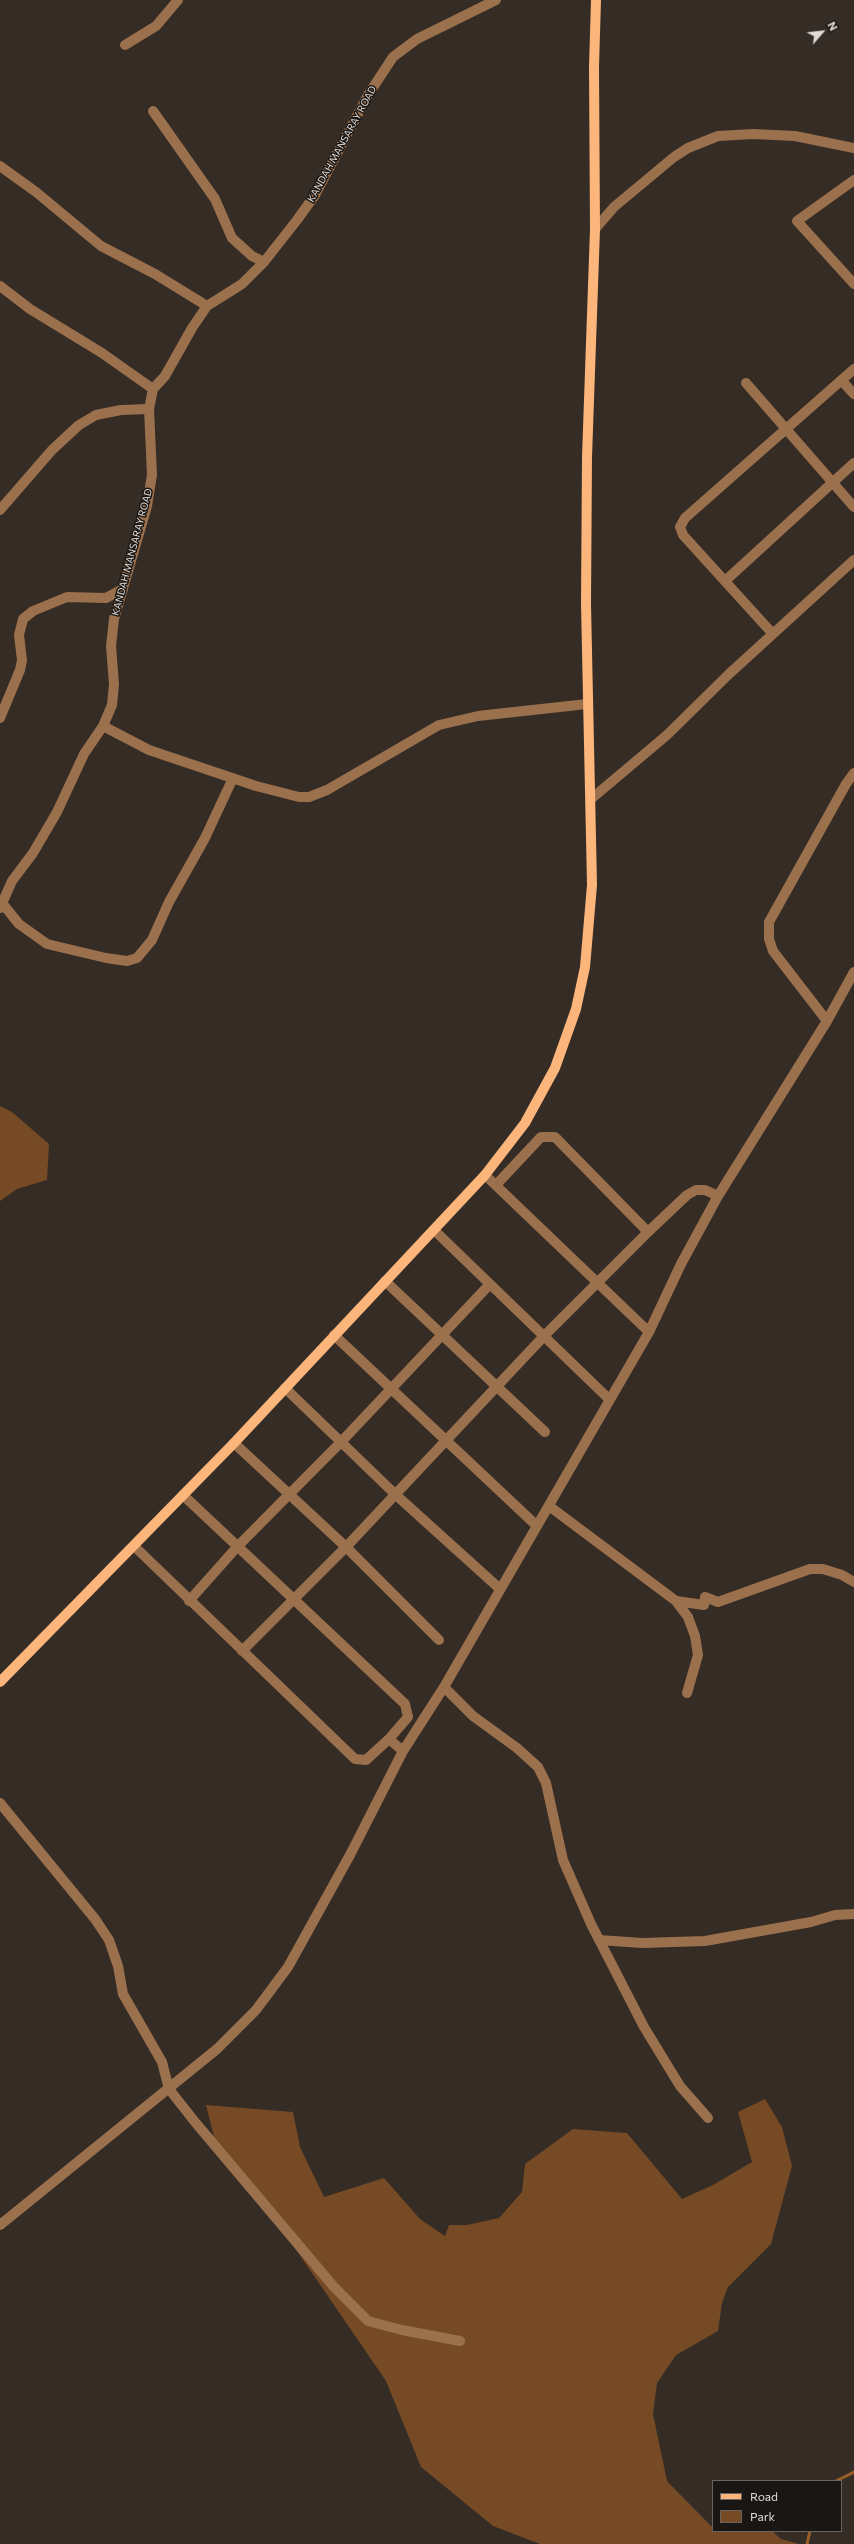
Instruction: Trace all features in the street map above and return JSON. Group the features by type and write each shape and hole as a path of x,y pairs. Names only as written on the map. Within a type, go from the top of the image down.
{"main road":[{"path":"0,1682 234,1442 485,1175 525,1123 555,1068 576,1009 586,967 592,885 592,799 587,704 587,457 595,229 594,67 596,0"}],"street":[{"path":"125,45 156,26 178,0"},
{"name":"KANDAH MANSARAY ROAD","path":"1,905 12,881 33,853 57,812 84,754 103,726 112,705 114,684 111,646 114,619 147,506 152,474 150,409 153,389 165,376 192,328 207,306 242,284 264,262 315,195 368,95 393,57 417,39 496,0"},
{"path":"153,111 216,199 232,238 252,256 264,262"},
{"path":"595,229 614,207 674,157 688,148 718,136 753,134 795,136 854,148"},
{"path":"0,166 36,192 101,246 155,274 207,306"},
{"path":"854,180 797,221 850,272 854,284"},
{"path":"0,286 30,309 102,353 153,389"},
{"path":"772,633 683,535 680,527 685,518 854,369"},
{"path":"842,381 854,394"},
{"path":"746,383 854,507"},
{"path":"0,510 52,450 79,425 96,415 121,410 150,409"},
{"path":"725,581 854,463"},
{"path":"592,799 667,735 772,633 854,560"},
{"path":"0,718 20,670 22,660 19,634 23,619 33,611 67,596 106,598 123,589"},
{"path":"103,726 150,750 292,796 309,797 327,790 439,725 478,716 587,704"},
{"path":"827,1021 773,951 769,939 769,922 846,784 854,773"},
{"path":"1,905 19,924 47,944 106,958 127,961 137,958 152,940 169,902 205,838 233,778"},
{"path":"0,2225 217,2049 256,2010 288,1967 350,1855 403,1751 444,1687 649,1332 681,1264 718,1196 827,1021 854,972"},
{"path":"496,1185 541,1137 555,1137 648,1232"},
{"path":"485,1175 649,1332"},
{"path":"242,1651 346,1547 545,1336 648,1232 687,1195 696,1190 706,1190 718,1196"},
{"path":"434,1230 610,1400"},
{"path":"385,1281 545,1432"},
{"path":"189,1600 237,1547 341,1442 490,1284"},
{"path":"334,1335 537,1526"},
{"path":"285,1388 396,1495 500,1589"},
{"path":"234,1442 346,1547 439,1640"},
{"path":"134,1546 355,1759 366,1760 389,1739 408,1717 405,1704 183,1495"},
{"path":"549,1506 676,1601 688,1617 695,1636 698,1655 687,1693"},
{"path":"676,1601 704,1605 705,1597 718,1602 810,1569 823,1569 842,1575 854,1582"},
{"path":"444,1687 472,1716 517,1748 538,1767 546,1783 563,1860 599,1940 644,2027 680,2086 708,2118"},
{"path":"389,1739 403,1751"},
{"path":"0,1803 95,1919 109,1940 118,1966 123,1994 162,2062 169,2089 334,2287 368,2321 402,2330 460,2342"},
{"path":"599,1940 642,1943 705,1941 811,1922 835,1915 854,1914"}],"green space":[{"path":"0,1106 12,1112 49,1144 47,1180 17,1189 0,1201"},
{"path":"765,2099 782,2127 792,2166 771,2244 728,2287 722,2303 718,2331 676,2355 657,2383 653,2414 667,2481 712,2527 712,2532 773,2532 781,2539 799,2544 540,2544 493,2526 421,2467 386,2381 260,2197 217,2149 206,2105 293,2112 300,2147 324,2197 384,2178 420,2219 445,2236 449,2225 467,2225 499,2218 522,2192 525,2164 573,2129 627,2133 682,2199 713,2185 752,2162 738,2112"}],"waterway":[{"path":"838,2480 854,2472"},
{"path":"807,2544 810,2532"}]}
